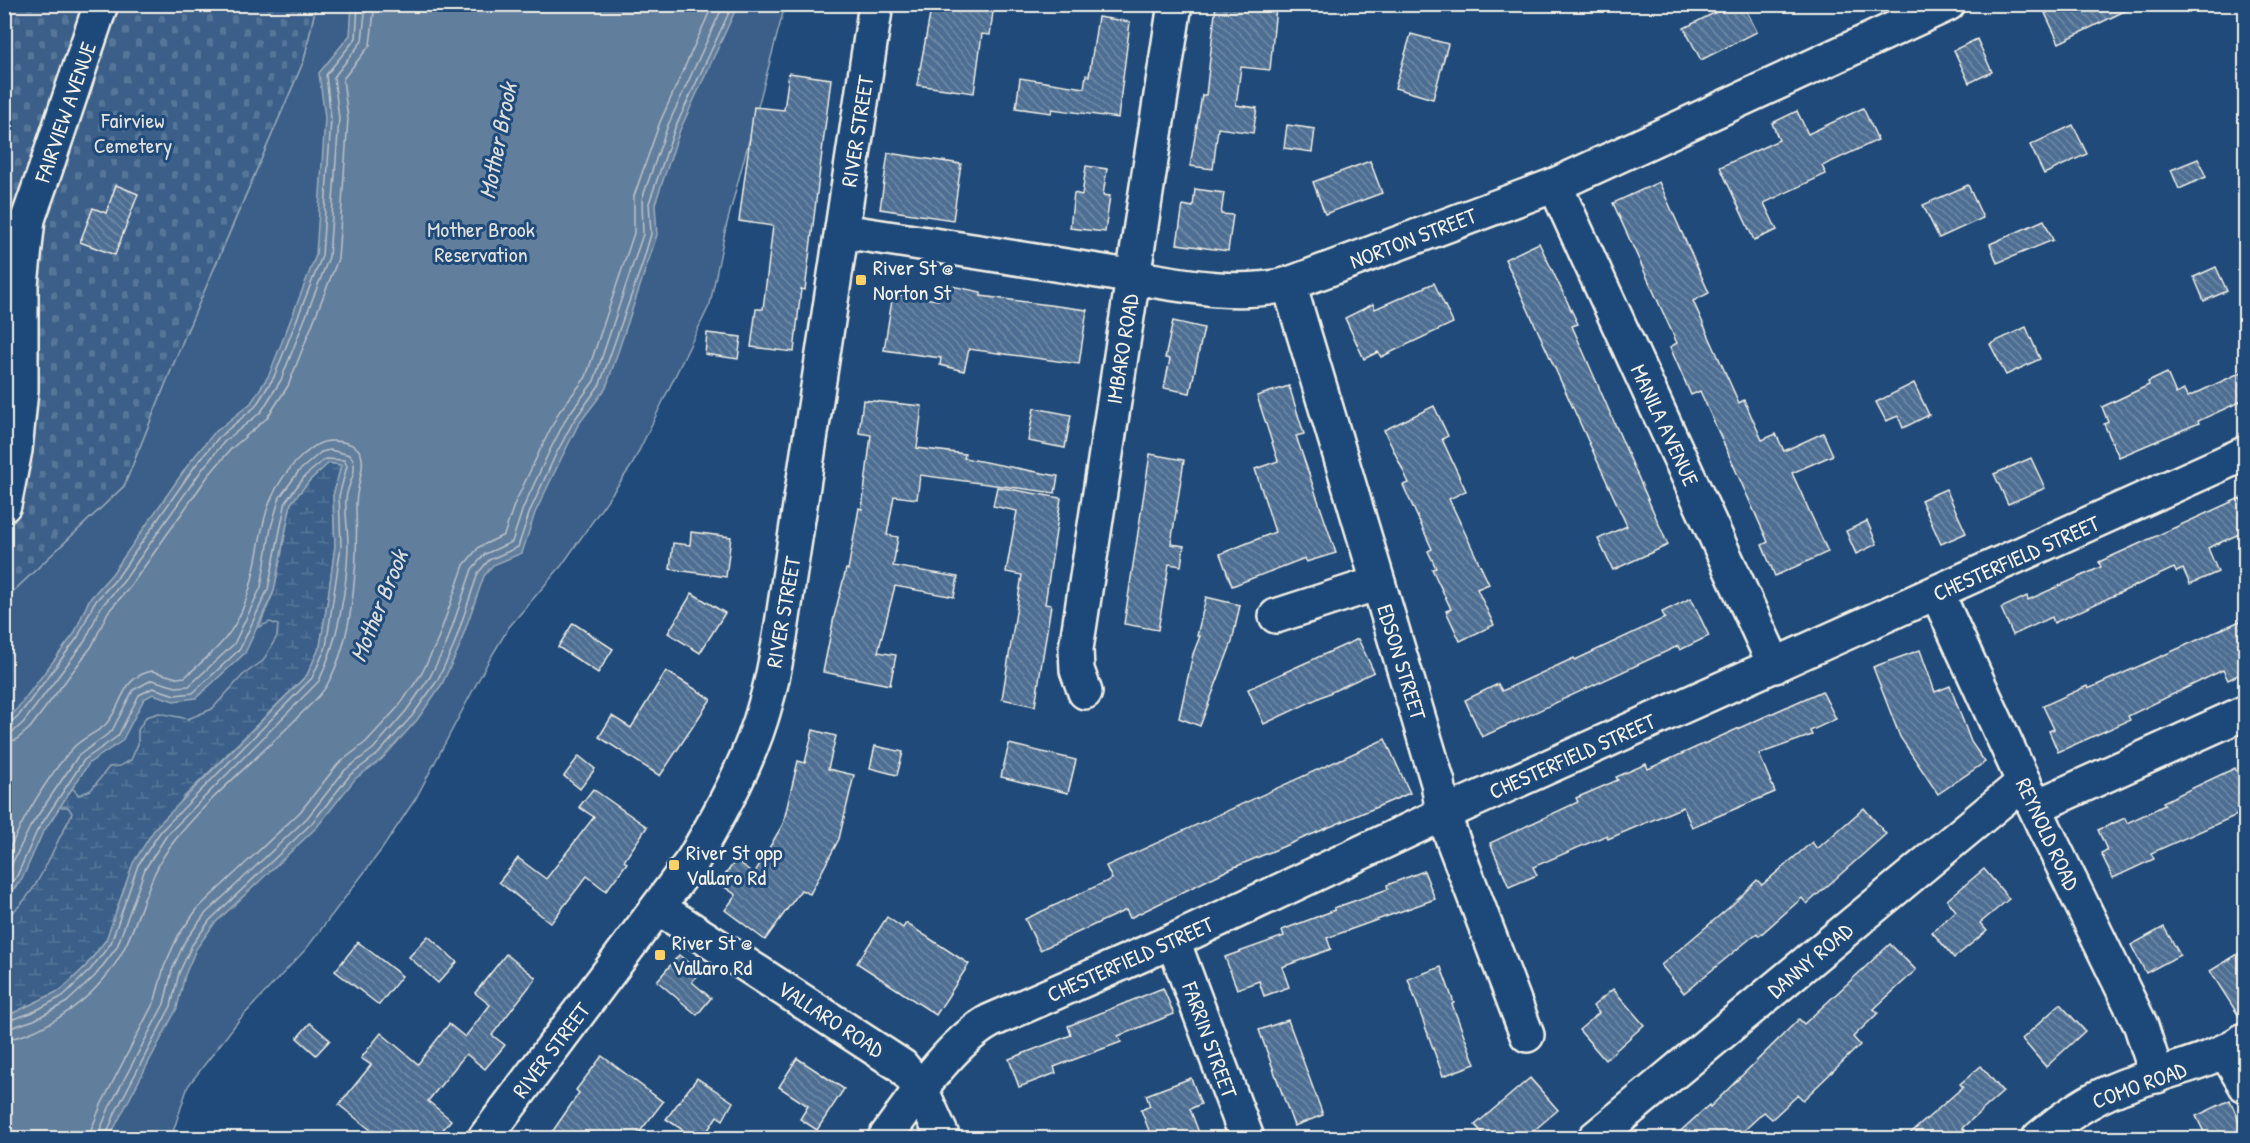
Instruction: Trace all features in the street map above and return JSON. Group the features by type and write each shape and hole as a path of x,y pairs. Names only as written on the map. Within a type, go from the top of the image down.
{"street":[{"name":"FAIRVIEW AVENUE","path":"16,220 101,4"},
{"name":"RIVER STREET","path":"485,1138 659,908 716,820 749,750 766,703 782,631 876,4"},
{"name":"IMBARO ROAD","path":"1085,692 1077,670 1076,649 1175,4"},
{"name":"NORTON STREET","path":"842,231 1134,276 1242,291 1266,290 1289,285 1555,185 1948,4"},
{"name":"MANILA AVENUE","path":"1555,185 1775,666"},
{"path":"4,259 16,220"},
{"path":"4,505 15,450 21,390 21,285 16,220"},
{"name":"EDSON STREET","path":"1289,285 1438,783 1443,814 1527,1035"},
{"name":"CHESTERFIELD STREET","path":"885,1138 951,1053 973,1030 1443,814 2246,453"},
{"path":"1276,616 1378,583"},
{"name":"REYNOLD ROAD","path":"1937,592 2030,795 2141,1026 2157,1076"},
{"name":"DANNY ROAD","path":"1595,1138 2030,795 2246,712"},
{"name":"VALLARO ROAD","path":"659,908 902,1066 922,1091 943,1138"},
{"name":"FARRIN STREET","path":"1173,940 1247,1138"},
{"path":"2235,1045 2246,1086"},
{"name":"COMO ROAD","path":"2039,1138 2066,1116 2091,1100 2193,1065 2235,1045"}],"green space":[{"name":"Fairview Cemetery","path":"5,5 316,5 304,60 184,338 124,486 5,599"},
{"name":"Mother Brook Reservation","path":"316,5 785,5 726,227 710,304 632,465 562,565 509,627 416,798 382,849 306,949 239,1020 188,1086 173,1132 168,1138 5,1138 5,599 124,486 184,338 304,60"},
{"path":"328,463 342,465 333,496 335,546 320,647 307,675 183,798 120,904 106,940 86,966 61,990 5,1017 5,918 26,898 42,874 69,820 72,813 68,807 59,807 72,788 79,795 91,790 109,767 120,766 131,760 138,744 138,730 146,717 159,713 188,719 212,709 243,675 263,661 277,636 278,625 270,622 259,627 274,591 291,503"}],"water":[{"name":"Mother Brook Reservation","path":"352,5 742,5 736,9 680,130 655,204 657,235 606,388 578,425 535,513 522,553 493,565 484,576 458,650 442,684 417,720 382,759 355,779 317,827 214,924 196,949 185,975 177,1008 109,1138 5,1138 5,1017 61,990 86,966 106,940 133,863 156,827 307,675 320,646 335,546 333,496 341,465 329,463 310,480 291,503 274,591 245,653 196,698 174,701 153,694 144,699 122,741 89,763 42,834 22,879 5,900 5,721 13,714 74,634 89,600 112,574 190,462 214,433 251,403 269,375 316,255 325,118 319,73 350,35"}],"building":[{"path":"932,4 994,4 990,35 982,34 974,93 917,85"},
{"path":"1216,4 1272,4 1276,7 1270,70 1241,67 1236,105 1257,108 1253,133 1218,128 1213,169 1190,166 1202,95 1206,95"},
{"path":"1732,4 1743,4 1757,32 1701,60 1684,28"},
{"path":"2064,4 2139,4 2059,43 2045,13"},
{"path":"1098,17 1130,22 1118,118 1052,109 1051,113 1016,108 1020,78 1084,88 1086,75 1089,76"},
{"path":"1411,34 1448,44 1433,99 1395,88"},
{"path":"1977,39 1992,72 1969,83 1954,50"},
{"path":"789,73 831,79 805,290 801,289 794,352 751,347 756,309 763,309 773,226 739,221 754,107 784,110"},
{"path":"1863,108 1878,140 1822,166 1826,174 1764,203 1777,230 1754,240 1720,167 1779,140 1772,123 1797,111 1808,134"},
{"path":"1287,125 1315,129 1312,152 1284,148"},
{"path":"2073,125 2087,154 2044,174 2030,145"},
{"path":"888,153 961,164 953,220 880,209"},
{"path":"2198,159 2206,177 2179,189 2171,170"},
{"path":"1370,161 1382,193 1325,214 1313,182"},
{"path":"1086,166 1107,169 1103,195 1110,196 1105,232 1070,228 1074,193 1082,195"},
{"path":"1659,182 1709,293 1693,301 1739,403 1744,400 1762,440 1776,434 1784,451 1823,433 1833,455 1792,473 1828,552 1775,576 1762,545 1768,542 1700,391 1691,395 1670,347 1677,343 1613,203"},
{"path":"116,185 138,194 115,255 80,242 93,208 106,213"},
{"path":"1968,185 1983,218 1939,238 1923,205"},
{"path":"1195,189 1224,193 1221,214 1233,215 1228,251 1177,244 1183,205 1193,207"},
{"path":"2044,220 2053,240 1997,263 1990,244"},
{"path":"1539,243 1578,324 1572,326 1668,545 1613,570 1598,539 1627,526 1505,259"},
{"path":"2216,267 2227,291 2204,301 2194,277"},
{"path":"1434,283 1453,323 1381,357 1378,352 1364,359 1345,318 1373,304 1375,309"},
{"path":"942,284 981,292 981,296 1087,310 1079,364 969,349 964,371 940,365 941,358 884,350 893,294 938,300"},
{"path":"1173,321 1204,328 1190,393 1164,388 1170,359 1165,358"},
{"path":"2026,327 2040,359 2006,375 1990,344"},
{"path":"707,333 741,337 738,359 705,354"},
{"path":"2246,370 2246,399 2198,421 2199,423 2119,457 2104,424 2108,422 2102,407 2149,385 2148,382 2167,373 2176,394 2184,390 2188,397"},
{"path":"1914,383 1929,415 1903,428 1898,416 1886,421 1876,402"},
{"path":"1289,386 1304,434 1296,436 1336,553 1306,562 1305,558 1232,586 1220,554 1275,532 1255,469 1278,461 1257,396"},
{"path":"863,400 922,406 917,448 965,454 964,458 1058,476 1055,493 920,475 917,499 894,496 887,535 898,537 893,566 958,577 954,597 895,586 878,652 896,655 890,685 823,672 834,617 846,569 848,570 859,508 862,509 871,435 859,433"},
{"path":"1434,406 1448,436 1442,439 1466,491 1449,499 1489,584 1477,589 1494,625 1460,641 1446,611 1451,609 1432,569 1436,568 1428,551 1432,549 1403,485 1409,483 1384,430"},
{"path":"1034,408 1071,415 1065,448 1028,441"},
{"path":"1150,454 1184,460 1171,544 1184,546 1181,566 1169,564 1158,630 1124,624"},
{"path":"2031,458 2045,488 2008,504 1994,474"},
{"path":"997,487 1061,498 1045,604 1051,605 1035,706 1002,699 1022,575 1006,572 1017,511 993,506"},
{"path":"1946,489 1966,533 1941,544 1921,500"},
{"path":"2240,498 2246,511 2246,531 2208,548 2218,572 2190,584 2183,569 2176,572 2174,568 2054,623 2052,617 2013,635 2001,608 2027,596 2028,600 2101,567 2099,562"},
{"path":"1867,521 1877,544 1856,554 1846,531"},
{"path":"691,532 731,537 726,577 670,569 673,543 690,545"},
{"path":"692,593 725,613 700,653 668,633"},
{"path":"1206,597 1240,605 1232,642 1200,726 1179,718 1193,654 1200,636 1197,636"},
{"path":"1691,598 1709,636 1680,650 1678,646 1482,737 1465,700 1498,684 1502,691 1574,658 1575,660 1665,618 1662,612"},
{"path":"2240,621 2246,634 2246,671 2228,680 2223,670 2128,716 2130,720 2058,752 2049,731 2054,729 2043,706 2087,686 2088,689"},
{"path":"573,623 613,649 598,673 558,647"},
{"path":"1358,639 1374,672 1264,724 1248,689"},
{"path":"1920,650 1935,692 1950,686 1971,742 1985,762 1938,794 1900,737 1873,667"},
{"path":"666,671 711,699 660,776 599,737 612,716 631,728"},
{"path":"1822,691 1836,719 1810,731 1812,735 1759,754 1775,792 1692,827 1683,807 1608,839 1607,835 1533,867 1537,875 1509,887 1490,843 1578,802 1576,798 1618,780 1616,777 1646,764 1648,769"},
{"path":"813,730 836,736 828,769 854,775 839,839 810,894 801,890 765,940 725,910 736,895 719,883 736,860 754,874 783,824 798,761 805,763"},
{"path":"1385,739 1410,793 1230,869 1130,918 1126,910 1040,950 1025,919 1112,879 1106,866"},
{"path":"1009,744 1076,760 1068,793 1001,777"},
{"path":"875,746 903,752 897,775 870,768"},
{"path":"579,756 595,769 580,789 564,776"},
{"path":"2235,768 2246,791 2246,811 2151,853 2154,859 2113,878 2101,853 2107,850 2098,830 2125,818 2127,823 2165,805 2163,802"},
{"path":"593,789 647,827 624,861 627,863 606,891 587,876 551,923 499,882 518,858 546,879 594,817 579,807"},
{"path":"1864,808 1886,834 1807,904 1802,898 1759,936 1757,933 1684,993 1661,965 1732,905 1757,880 1762,885 1812,842 1817,849"},
{"path":"1984,869 2009,899 1980,923 1987,931 1954,958 1932,932 1956,911 1947,900"},
{"path":"1424,871 1435,899 1327,938 1331,949 1282,967 1289,987 1264,996 1259,981 1237,989 1225,957 1284,936 1282,930 1388,889 1387,885"},
{"path":"887,917 903,928 906,923 969,964 936,1015 857,963"},
{"path":"2164,927 2180,955 2146,973 2131,945"},
{"path":"428,936 457,962 438,983 409,957"},
{"path":"358,942 402,976 379,1005 335,971"},
{"path":"1890,944 1916,970 1874,1009 1878,1013 1853,1037 1860,1045 1803,1100 1798,1095 1772,1119 1764,1112 1736,1138 1673,1138 1709,1105 1710,1107 1799,1019 1804,1024"},
{"path":"2246,949 2246,1020 2242,1021 2210,971"},
{"path":"506,954 536,978 492,1035 505,1045 485,1069 466,1054 428,1101 451,1120 436,1138 381,1138 339,1105 371,1065 361,1058 381,1033 418,1064 449,1024 465,1037 490,1005 475,993"},
{"path":"679,955 700,972 692,982 711,998 697,1015 657,981"},
{"path":"1441,967 1454,1003 1452,1004 1475,1064 1443,1076 1408,979"},
{"path":"1163,988 1174,1014 1118,1036 1121,1042 1054,1067 1056,1073 1019,1087 1009,1059 1071,1035 1068,1026"},
{"path":"1613,989 1644,1025 1605,1060 1579,1030 1599,1013 1593,1006"},
{"path":"2060,1004 2085,1031 2046,1067 2022,1039"},
{"path":"1288,1020 1323,1115 1294,1126 1259,1030"},
{"path":"310,1023 330,1040 316,1055 297,1038"},
{"path":"602,1056 663,1102 635,1138 548,1138 579,1093 576,1090"},
{"path":"797,1058 844,1089 817,1130 800,1119 808,1106 779,1087"},
{"path":"1981,1066 2003,1092 1962,1128 1972,1138 1905,1138 1963,1087 1960,1084"},
{"path":"697,1078 733,1102 723,1120 717,1116 703,1138 695,1138 666,1119"},
{"path":"1191,1078 1201,1104 1190,1109 1201,1138 1152,1138 1141,1110 1150,1106 1146,1095"},
{"path":"1530,1078 1558,1110 1525,1138 1487,1138 1475,1125"},
{"path":"2230,1100 2246,1138 2207,1138 2196,1116"}],"place":[{"name":"River St @ Norton St","path":"861,280"},
{"name":"River St opp Vallaro Rd","path":"674,865"},
{"name":"River St @ Vallaro Rd","path":"660,955"}],"water label":[{"name":"Mother Brook","path":"498,141"},
{"name":"Mother Brook","path":"379,606"}]}
